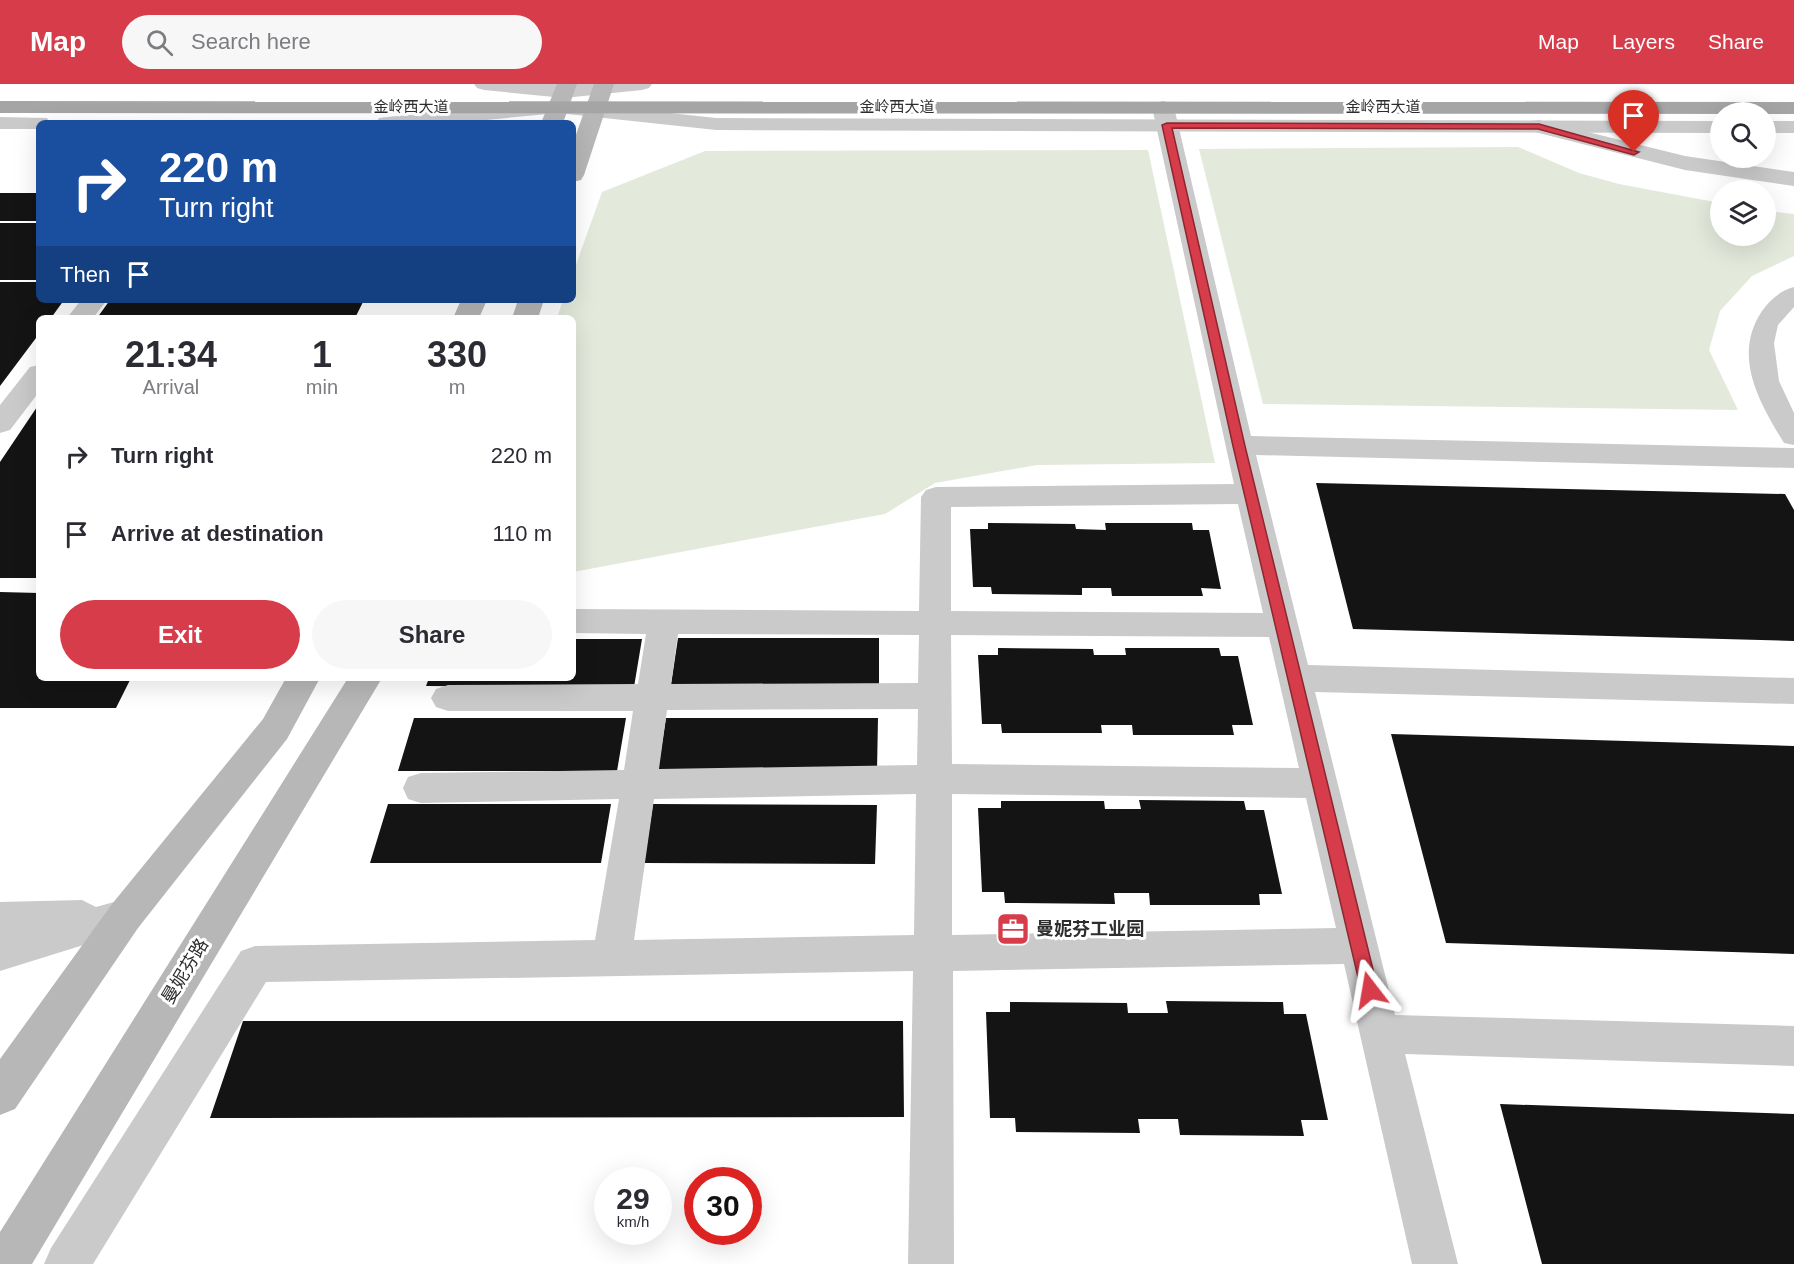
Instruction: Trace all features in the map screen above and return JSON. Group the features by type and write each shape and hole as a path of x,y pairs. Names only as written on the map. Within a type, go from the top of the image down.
{"main road":[{"name":"金岭西大道","path":"0,92 560,102"},
{"name":"金岭西大道","path":"595,104 1794,93"},
{"name":"金岭西大道","path":"0,107 560,102"},
{"name":"金岭西大道","path":"595,104 1165,116 1794,108"},
{"path":"576,165 595,104"},
{"path":"0,1094 125,916 275,729 301,681"},
{"name":"曼妮芬路","path":"6,1264 363,681"}],"street":[{"path":"484,84 560,102 595,104 716,124 1165,116 1539,126 1710,127"},
{"path":"595,104 642,84"},
{"path":"412,120 560,102"},
{"path":"1165,116 1239,446 1435,1264"},
{"path":"0,123 36,123"},
{"path":"1539,126 1684,162 1794,179"},
{"path":"1776,127 1794,127"},
{"path":"1794,294 1776,310 1766,325 1761,342 1760,362 1774,405 1794,436"},
{"path":"82,315 92,303"},
{"path":"0,424 36,377"},
{"path":"1239,446 1794,459"},
{"path":"931,1264 936,497 1251,494"},
{"path":"576,621 1282,625"},
{"path":"612,958 664,622"},
{"path":"1295,678 1794,691"},
{"path":"448,698 935,696"},
{"path":"421,788 935,779 1320,783"},
{"path":"0,919 125,916"},
{"path":"0,953 125,916"},
{"path":"67,1264 255,964 1359,946"},
{"path":"1380,1034 1794,1046"}],"shaded area":[{"path":"1518,147 1579,173 1619,184 1710,201 1710,246 1776,246 1776,212 1794,214 1794,256 1752,276 1720,311 1709,350 1738,410 1263,404 1199,149"},
{"path":"1148,150 1215,463 1037,465 935,483 885,514 576,571 576,315 558,315 562,303 576,303 576,265 602,192 705,151"}],"building":[{"path":"0,193 36,193 36,221 0,221"},
{"path":"0,223 36,223 36,280 0,280"},
{"path":"0,282 36,282 36,303 62,303 53,315 36,315 36,338 0,386"},
{"path":"108,303 362,303 356,315 99,315"},
{"path":"36,408 36,578 0,578 0,462"},
{"path":"1316,483 1785,494 1794,510 1794,641 1353,629"},
{"path":"988,523 1075,524 1076,529 1106,530 1105,523 1192,523 1193,530 1209,530 1221,589 1201,588 1203,596 1112,596 1111,588 1082,588 1082,595 992,594 991,587 973,587 970,529 988,529"},
{"path":"0,592 36,593 36,681 130,681 116,708 0,708"},
{"path":"678,638 879,638 879,686 671,685"},
{"path":"576,639 642,639 634,687 426,686 428,681 576,681"},
{"path":"998,648 1093,649 1094,655 1126,655 1125,648 1219,648 1221,656 1238,656 1253,725 1232,725 1234,735 1133,735 1132,725 1101,725 1102,733 1002,733 1001,724 982,724 978,655 998,655"},
{"path":"414,718 626,718 617,771 398,771"},
{"path":"666,718 878,718 877,771 658,770"},
{"path":"1391,734 1794,746 1794,954 1446,943"},
{"path":"1139,800 1244,801 1246,810 1264,810 1282,894 1259,894 1260,905 1150,905 1149,893 1114,893 1115,904 1005,903 1004,892 982,892 978,808 1001,808 1001,801 1104,801 1105,809 1141,809"},
{"path":"388,804 611,804 601,863 370,863"},
{"path":"653,804 877,805 875,864 644,863"},
{"path":"1166,1001 1283,1002 1284,1014 1306,1014 1328,1120 1301,1120 1304,1136 1180,1135 1178,1119 1138,1119 1140,1133 1016,1132 1015,1118 990,1118 986,1012 1010,1012 1010,1002 1127,1003 1128,1013 1168,1013"},
{"path":"243,1021 903,1021 904,1117 210,1118"},
{"path":"1500,1104 1794,1114 1794,1264 1542,1264"}],"place":[{"name":"曼妮芬工业园","path":"1013,929"}],"route":[{"path":"1370,990 1239,446 1167,125 1539,126 1634,152"}]}
